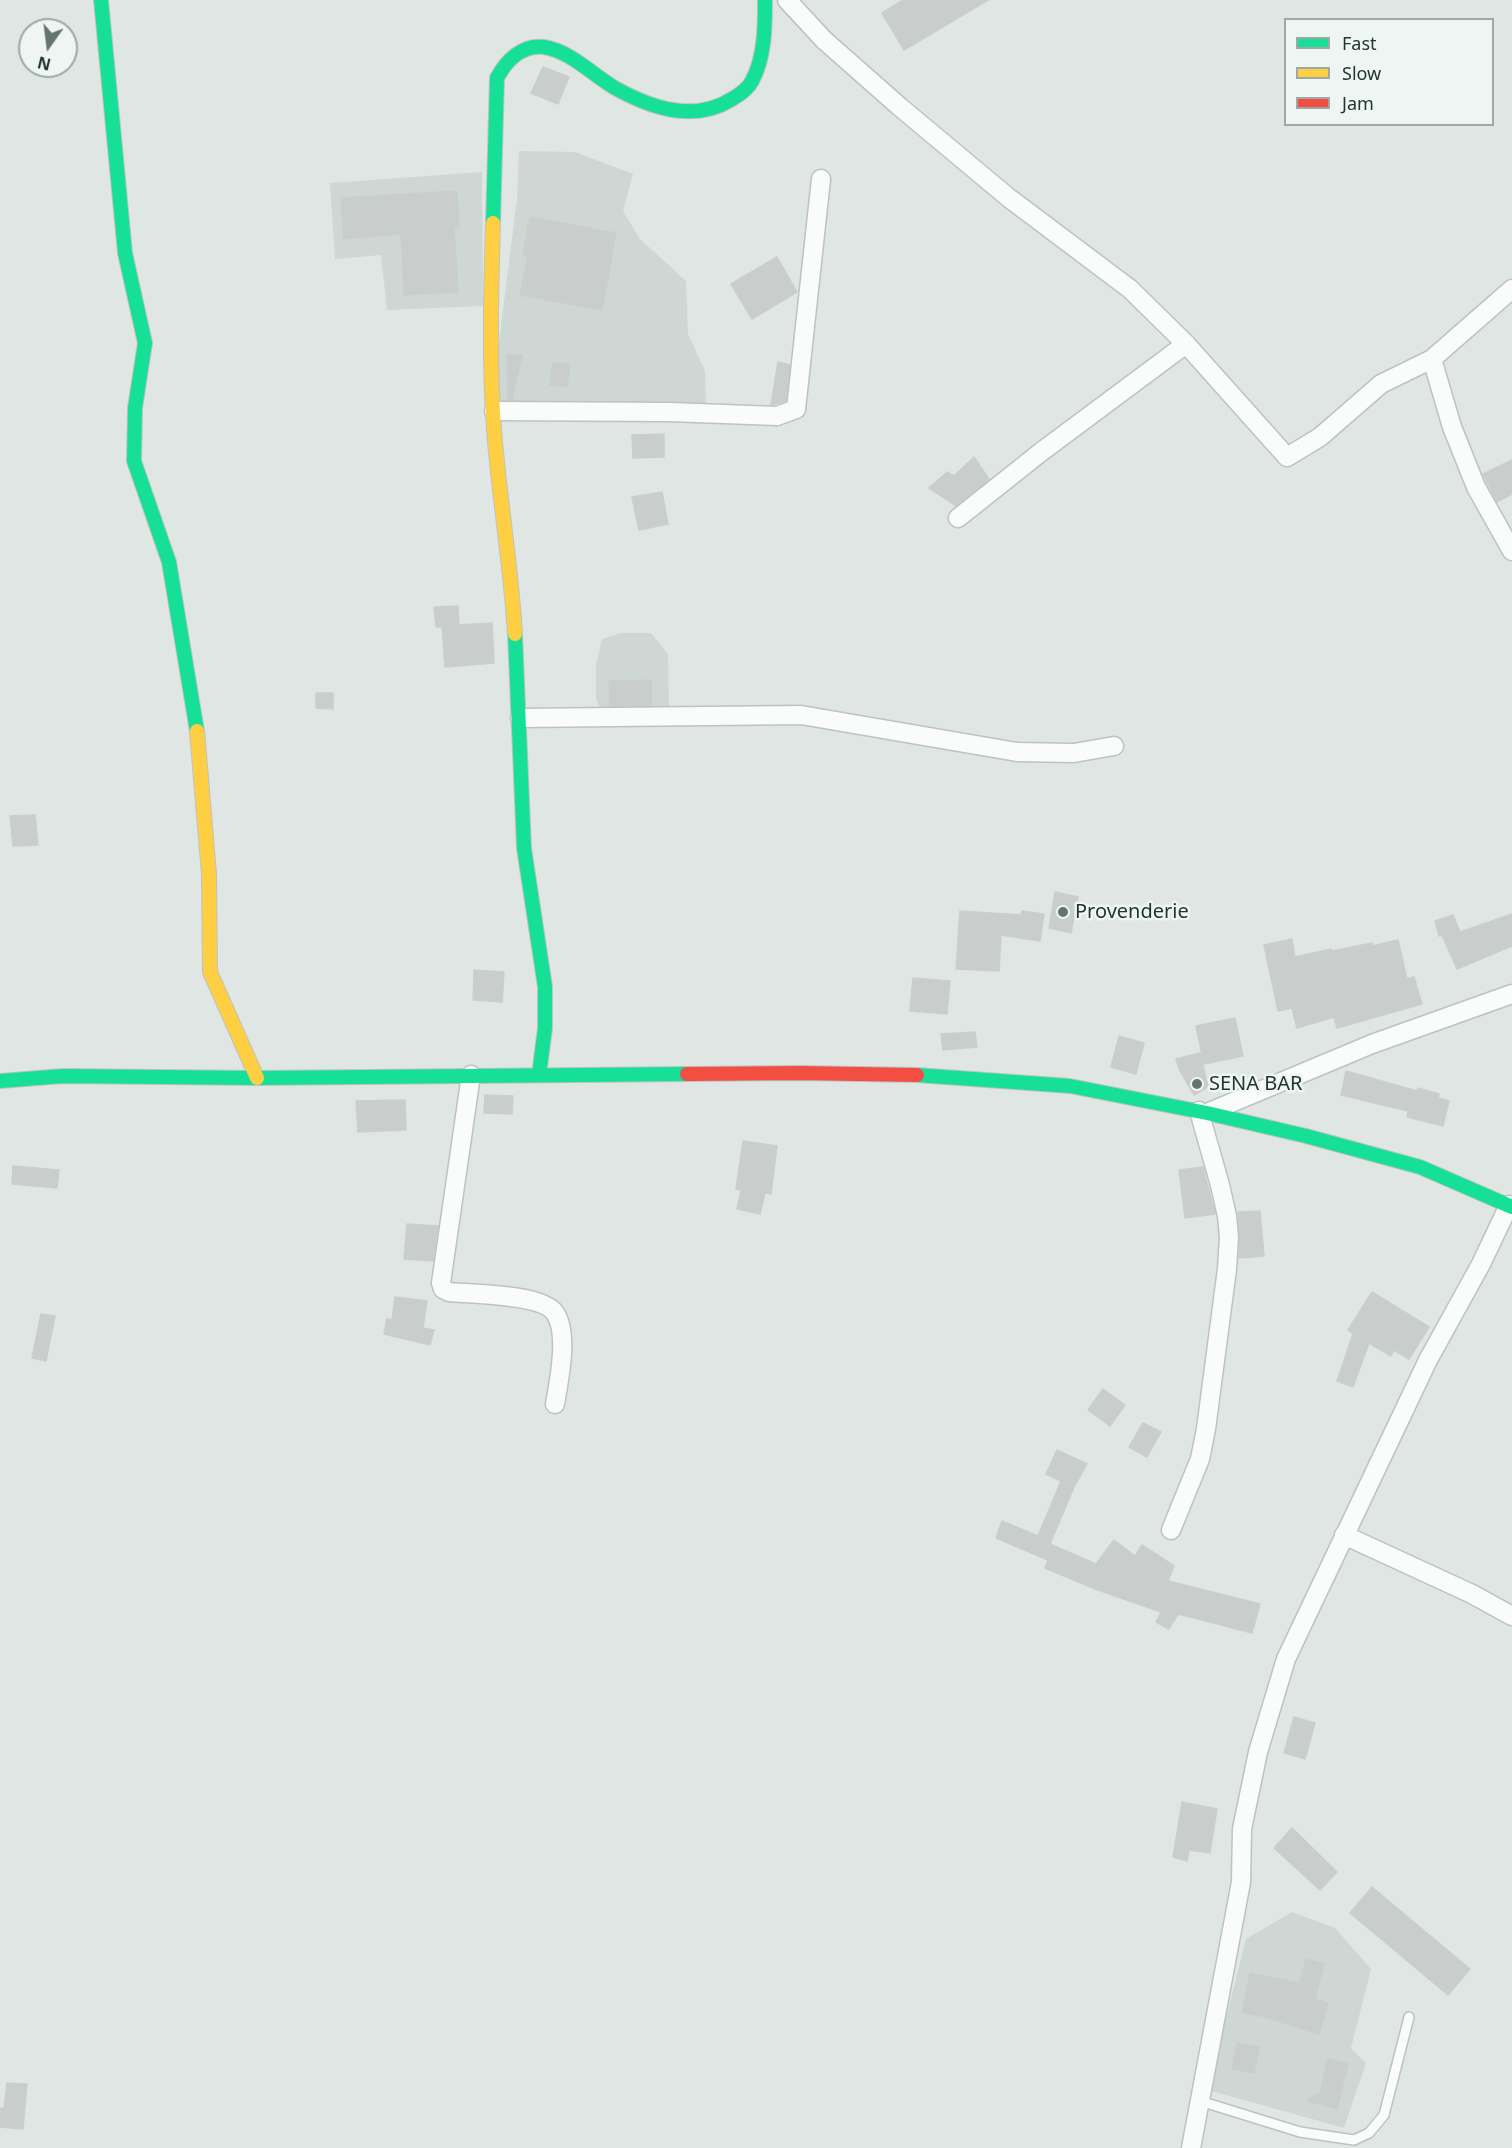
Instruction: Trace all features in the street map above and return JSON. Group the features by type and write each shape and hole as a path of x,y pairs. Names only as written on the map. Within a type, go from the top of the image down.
{"street":[{"path":"101,0 125,253 145,343 135,408 134,461 169,562 199,743 209,874 210,972 257,1078"},
{"path":"539,1075 545,1028 545,987 524,848 513,595 494,429 491,286 497,78 503,65 513,56 531,48 544,47 563,55 605,82 663,109 699,113 728,103 751,84 761,56 765,0"},
{"path":"787,0 824,40 900,107 1009,198 1130,289 1186,344 1287,457 1320,437 1381,384 1432,359 1512,289"},
{"path":"494,411 670,412 777,416 796,409 821,179"},
{"path":"958,518 1041,452 1186,344"},
{"path":"1432,359 1452,427 1472,477 1512,551"},
{"path":"520,718 801,715 1017,752 1074,753 1114,746"},
{"path":"1203,1112 1372,1044 1512,994"},
{"path":"0,1081 63,1076 257,1078 800,1073 943,1076 1070,1086 1203,1112 1306,1136 1420,1167 1510,1206 1428,1360 1286,1659 1258,1752 1242,1829 1239,1894 1191,2148"},
{"path":"471,1075 441,1282 443,1289 449,1292 513,1297 546,1304 555,1312 562,1342 561,1368 555,1404"},
{"path":"1171,1530 1202,1449 1227,1269 1229,1237 1227,1216 1203,1112"},
{"path":"1344,1535 1472,1594 1512,1616"}],"lane":[{"path":"1200,2101 1300,2132 1354,2140 1370,2133 1384,2115 1409,2017"}],"shaded area":[{"path":"519,151 575,152 633,174 623,211 640,239 686,281 688,334 705,371 706,408 487,402 495,374 517,199"},
{"path":"482,172 483,306 387,310 381,255 335,259 330,183"},
{"path":"621,633 651,633 668,654 669,707 659,720 604,720 596,698 596,665 602,639"},
{"path":"1292,1912 1335,1928 1371,1969 1351,2048 1366,2063 1344,2128 1208,2090 1246,1939"}],"building":[{"path":"903,0 988,0 904,50 882,13"},
{"path":"543,67 569,77 558,104 531,93"},
{"path":"457,191 459,228 454,228 458,292 404,295 401,234 344,239 341,198"},
{"path":"530,217 616,233 602,310 520,295 528,256 523,255"},
{"path":"777,257 797,292 752,319 731,284"},
{"path":"507,355 522,355 512,400 508,400"},
{"path":"778,362 790,365 786,401 771,405"},
{"path":"553,363 570,364 567,387 550,385"},
{"path":"664,434 664,457 633,458 632,435"},
{"path":"974,457 989,479 956,506 929,488 947,472 954,476"},
{"path":"1512,460 1512,494 1497,502 1483,474"},
{"path":"662,492 668,524 639,530 632,497"},
{"path":"458,606 459,625 492,623 494,663 445,667 442,627 436,627 434,607"},
{"path":"651,680 652,705 610,706 609,681"},
{"path":"316,693 333,693 333,709 316,708"},
{"path":"35,815 38,845 13,846 10,816"},
{"name":"Provenderie","path":"1055,892 1078,897 1071,933 1049,928"},
{"path":"960,911 1021,915 1022,911 1044,914 1040,941 1001,935 999,971 956,969"},
{"path":"1512,914 1512,946 1457,969 1442,935 1439,936 1435,921 1453,915 1460,932"},
{"path":"1292,939 1295,957 1331,949 1332,951 1372,943 1372,946 1398,940 1407,979 1414,977 1422,1004 1337,1028 1334,1017 1297,1028 1292,1008 1278,1011 1264,945"},
{"path":"474,970 504,972 502,1002 473,1000"},
{"path":"913,978 950,981 947,1014 910,1011"},
{"path":"1235,1018 1243,1056 1204,1064 1196,1026"},
{"path":"975,1032 977,1047 943,1050 941,1034"},
{"path":"1119,1036 1144,1043 1136,1074 1111,1067"},
{"path":"1200,1053 1208,1087 1194,1095 1176,1059"},
{"path":"1346,1071 1417,1091 1418,1088 1439,1094 1438,1098 1449,1101 1443,1126 1407,1117 1408,1111 1341,1095"},
{"path":"485,1095 513,1096 512,1114 484,1113"},
{"path":"405,1100 406,1130 358,1132 356,1101"},
{"path":"743,1141 777,1146 771,1194 765,1193 760,1214 737,1209 741,1190 736,1189"},
{"path":"13,1166 59,1170 57,1188 12,1184"},
{"path":"1203,1167 1215,1214 1185,1218 1179,1170"},
{"path":"1260,1211 1264,1256 1239,1258 1238,1212"},
{"path":"407,1224 438,1226 433,1261 404,1259"},
{"path":"1372,1292 1429,1327 1409,1359 1394,1350 1391,1356 1369,1343 1353,1387 1337,1381 1353,1334 1348,1330"},
{"path":"395,1297 427,1301 423,1328 434,1330 430,1345 384,1334 387,1319 392,1320"},
{"path":"41,1314 55,1316 46,1361 32,1358"},
{"path":"1103,1389 1125,1405 1110,1426 1088,1410"},
{"path":"1143,1423 1161,1432 1147,1457 1129,1447"},
{"path":"1057,1450 1087,1464 1074,1487 1050,1544 1096,1564 1114,1540 1135,1556 1142,1545 1174,1566 1168,1581 1260,1604 1252,1633 1178,1614 1169,1629 1156,1622 1161,1612 1095,1589 1045,1568 1048,1560 996,1538 1002,1521 1038,1536 1061,1481 1046,1474"},
{"path":"1294,1717 1315,1723 1305,1759 1284,1753"},
{"path":"1182,1802 1217,1809 1210,1853 1189,1850 1187,1861 1173,1857"},
{"path":"1292,1828 1337,1872 1320,1890 1274,1848"},
{"path":"1372,1887 1470,1969 1448,1995 1350,1913"},
{"path":"1306,1959 1324,1964 1315,1999 1328,2003 1319,2034 1242,2012 1250,1973 1300,1983"},
{"path":"1237,2043 1259,2047 1254,2073 1232,2069"},
{"path":"1328,2059 1348,2064 1337,2109 1307,2101 1320,2093"},
{"path":"7,2083 27,2084 23,2129 0,2127 0,2108 4,2108"}],"traffic: fast":[{"path":"101,0 125,253 145,343 135,408 134,461 169,562 197,731"},
{"path":"493,223 497,78 516,55 529,48 554,49 572,58 615,88 643,102 673,110 703,110 718,106 735,97 752,81 762,52 765,0"},
{"path":"515,634 524,848 545,987 545,1028 539,1075"},
{"path":"0,1081 63,1076 257,1078 687,1074"},
{"path":"917,1075 1070,1086 1207,1113 1306,1136 1420,1167 1512,1207"}],"traffic: slow":[{"path":"493,223 492,403 515,634"},
{"path":"197,731 209,874 210,972 257,1078"}],"traffic: jam":[{"path":"687,1074 917,1075"}],"place":[{"name":"Provenderie","path":"1063,912"},
{"name":"SENA BAR","path":"1197,1084"}]}
